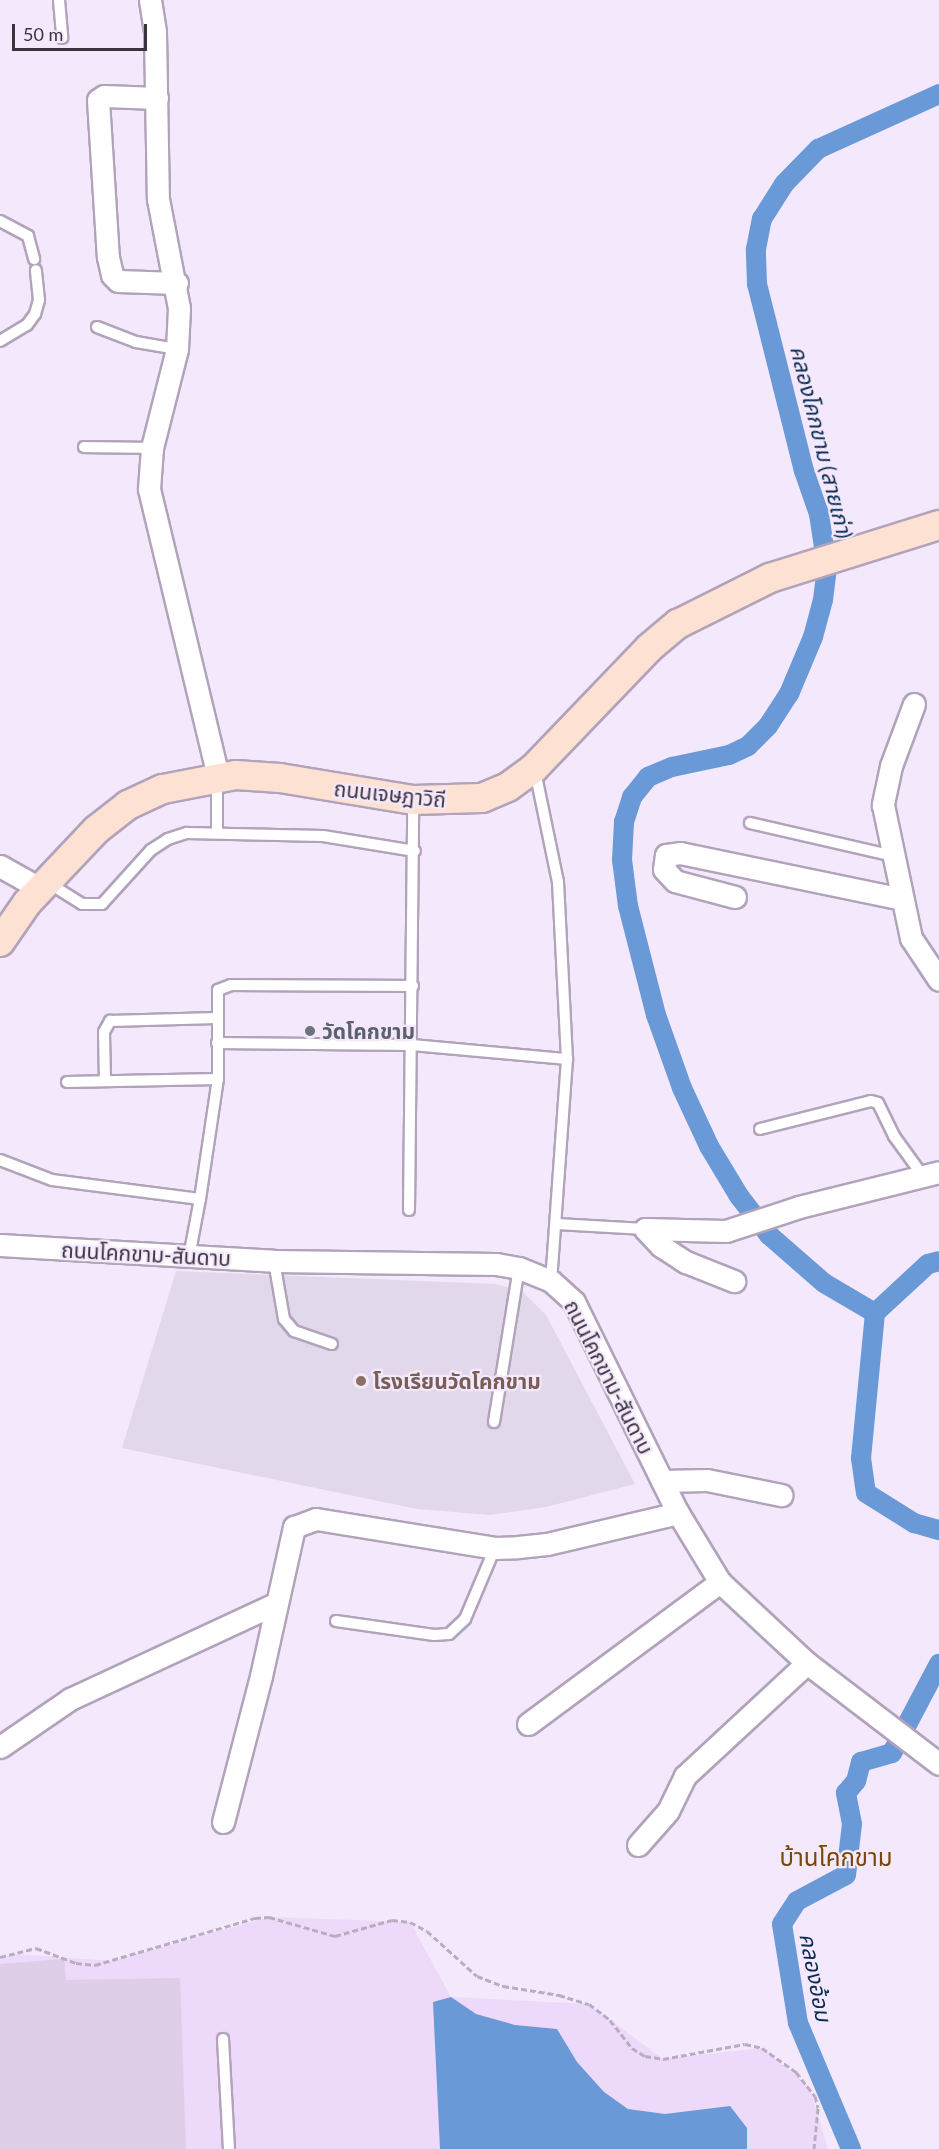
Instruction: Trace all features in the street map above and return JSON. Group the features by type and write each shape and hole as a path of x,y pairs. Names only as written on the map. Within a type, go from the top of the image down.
{"street":[{"path":"150,0 156,33 158,199 177,283 177,349 152,448 152,503 218,776"},
{"path":"157,98 104,96 98,100 108,257 112,275 118,281 177,283"},
{"name":"ถนนเจษฎาวิถี","path":"0,942 44,885 96,830 128,805 163,789 218,776 280,778 413,800 482,798 508,787 534,768 621,677 678,624 770,578 939,525"},
{"path":"914,704 884,791 890,855 902,899 918,953 939,980"},
{"path":"735,897 675,882 664,869 666,855 680,853 902,899"},
{"path":"0,866 44,885"},
{"path":"645,1228 726,1232 799,1207 931,1174"},
{"path":"645,1228 661,1246 686,1262 734,1281"},
{"name":"ถนนโคกขาม-สันดาบ","path":"0,1245 274,1261 496,1264 519,1268 551,1281 574,1302 678,1513 720,1582 807,1663 939,1764"},
{"path":"662,1481 707,1479 781,1495"},
{"path":"223,1822 261,1676 289,1535 303,1522 316,1520 495,1548 548,1544 678,1513"},
{"path":"528,1724 720,1582"},
{"path":"0,1748 70,1699 275,1604"},
{"path":"638,1845 668,1811 685,1776 807,1663"}],"lane":[{"path":"59,0 62,38"},
{"path":"0,221 28,236 35,264 39,300 35,314 27,325 0,341"},
{"path":"97,327 136,342 177,349"},
{"path":"84,447 152,448"},
{"path":"534,768 558,882 567,1059 557,1224 551,1281"},
{"path":"217,832 218,776"},
{"path":"409,1210 415,850 413,800"},
{"path":"750,823 890,855"},
{"path":"44,885 82,904 102,904 152,850 168,839 188,833 323,836 415,850"},
{"path":"189,1257 218,1079 216,1018 218,990 231,985 413,986"},
{"path":"105,1081 104,1032 110,1022 216,1018"},
{"path":"217,1043 412,1045 567,1059"},
{"path":"67,1082 218,1079"},
{"path":"760,1129 871,1101 878,1103 894,1136 931,1174"},
{"path":"0,1160 52,1180 200,1199"},
{"path":"557,1224 645,1228"},
{"path":"274,1261 284,1319 294,1331 332,1344"},
{"path":"494,1422 519,1268"},
{"path":"336,1621 434,1635 449,1634 465,1619 495,1548"},
{"path":"223,2039 229,2149"}],"path":[{"path":"0,1957 36,1948 76,1962 96,1965 255,1918 269,1917 335,1936 392,1920 410,1922 427,1931 477,1976 503,1986 559,1995 589,2004 610,2020 632,2048 645,2056 663,2059 745,2044 762,2048 796,2072 815,2096 818,2108 814,2149"}],"shaded area":[{"name":"โรงเรียนวัดโคกขาม","path":"176,1271 496,1284 523,1292 546,1315 635,1484 546,1507 490,1515 417,1509 122,1448"},
{"path":"269,1917 410,1922 451,1997 589,2004 663,2059 762,2048 809,2086 828,2149 0,2149 0,1960 13,1954 113,1961"}],"water":[{"path":"451,1997 476,2014 515,2025 557,2029 577,2062 604,2092 628,2109 665,2114 730,2106 747,2128 747,2149 440,2149 433,2002"}],"building":[{"path":"64,1959 66,1980 180,1978 186,2149 0,2149 0,1964"}],"waterway":[{"name":"คลองโคกขาม (สายเก่า)","path":"875,1313 824,1283 769,1235 739,1196 709,1146 682,1088 656,1015 628,906 622,860 624,822 632,797 648,777 672,767 729,755 748,746 768,726 789,694 813,637 823,600 827,567 819,514 804,471 757,284 756,249 762,219 784,184 818,149 939,94"},
{"path":"875,1313 928,1264 939,1261"},
{"name":"คลองโคกขาม (สายเก่า)","path":"875,1313 861,1458 866,1493 914,1523 939,1530"},
{"name":"คลองอ้อม","path":"851,2149 798,2023 782,1924 797,1901 846,1875 852,1824 846,1793 856,1781 861,1762 892,1753 939,1664"}],"place":[{"name":"วัดโคกขาม","path":"310,1031"},
{"name":"โรงเรียนวัดโคกขาม","path":"361,1381"}],"district":[{"name":"บ้านโคกขาม","path":"836,1857"}]}
